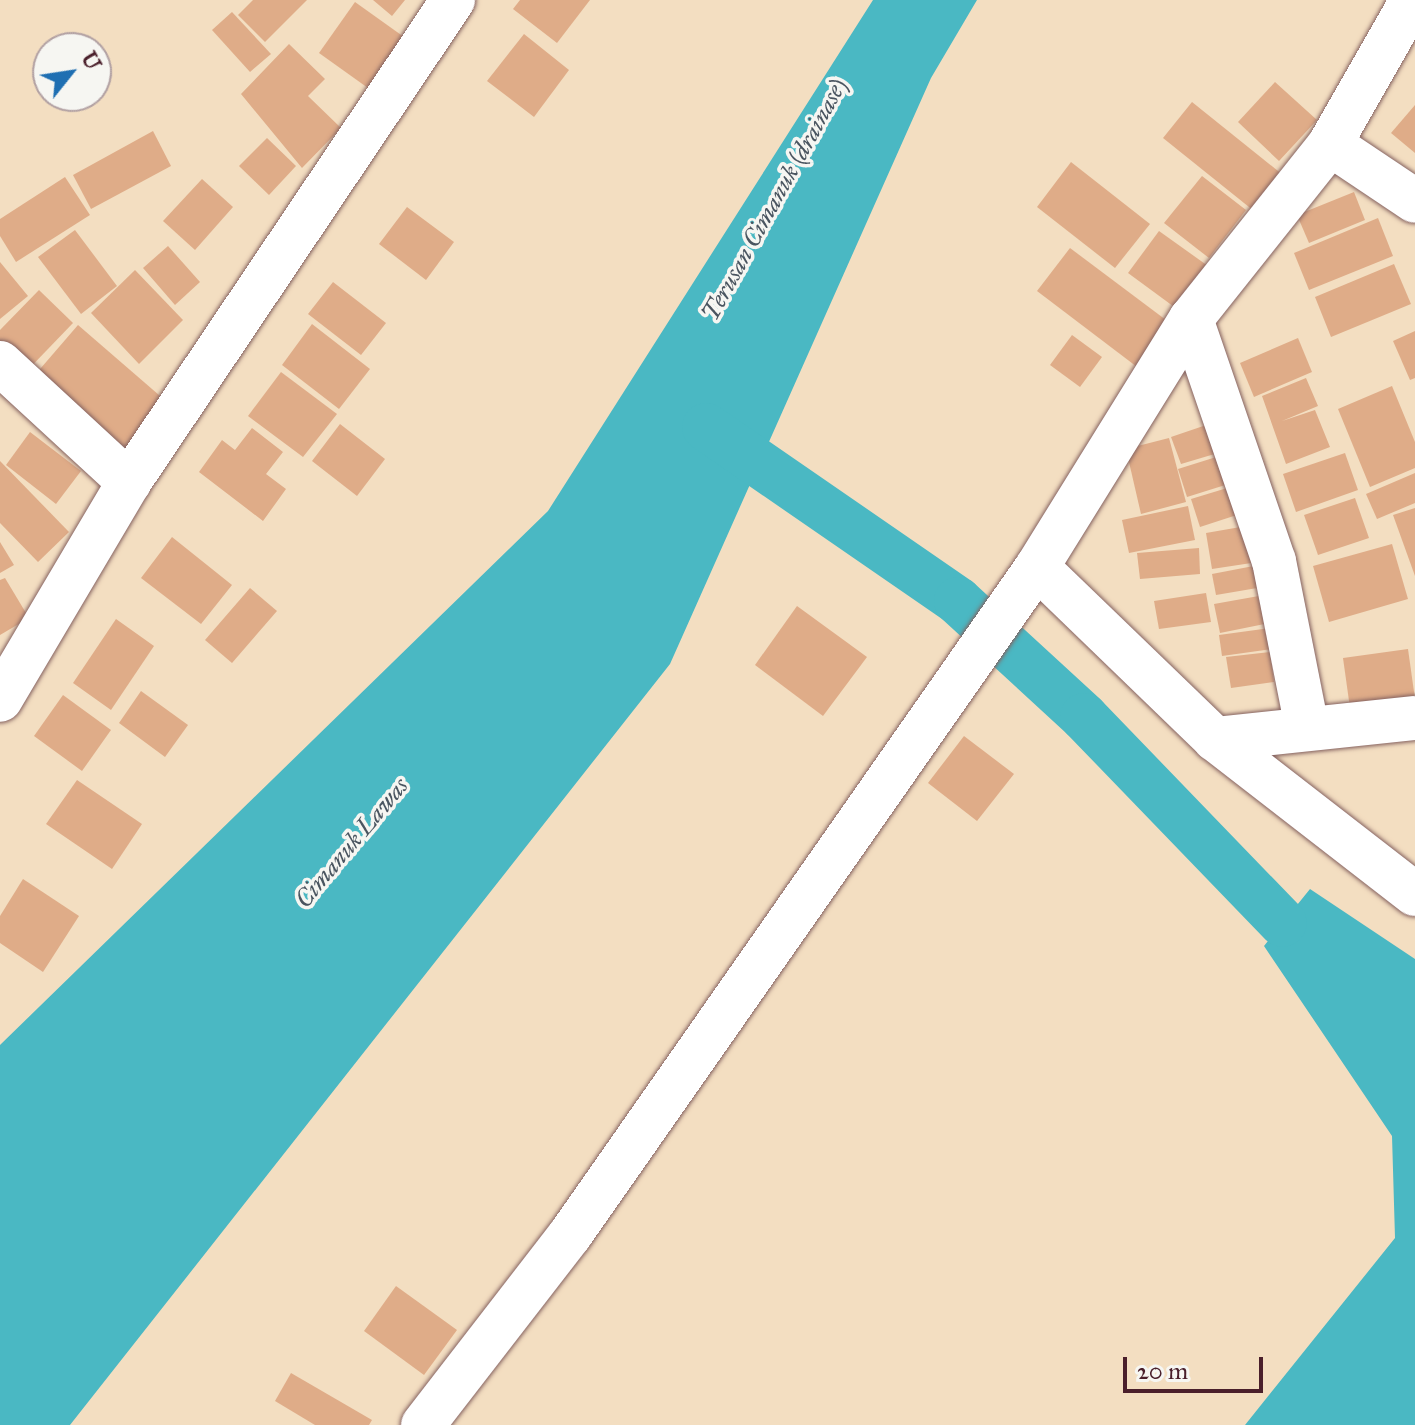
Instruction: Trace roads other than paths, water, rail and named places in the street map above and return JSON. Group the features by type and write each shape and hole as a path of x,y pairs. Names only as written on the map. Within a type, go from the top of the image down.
{"street":[{"path":"0,700 129,482 453,0"},
{"path":"423,1425 570,1235 974,649 1005,614 1191,319 1330,144 1412,0"},
{"path":"1330,144 1415,201"},
{"path":"1191,319 1274,561 1307,728"},
{"path":"0,363 129,482"},
{"path":"1037,567 1215,739 1415,894"},
{"path":"1215,739 1415,718"}],"water":[{"path":"873,0 977,0 931,78 670,664 70,1425 0,1425 0,1045 548,511"},
{"path":"1310,889 1415,959 1415,1425 1245,1425 1395,1238 1392,1136 1264,946"}],"waterway":[{"path":"706,427 958,601 1084,717 1283,923"}],"water label":[{"name":"Terusan Cimanuk (drainase)","path":"775,200"},
{"name":"Cimanuk Lawas","path":"352,843"}]}
